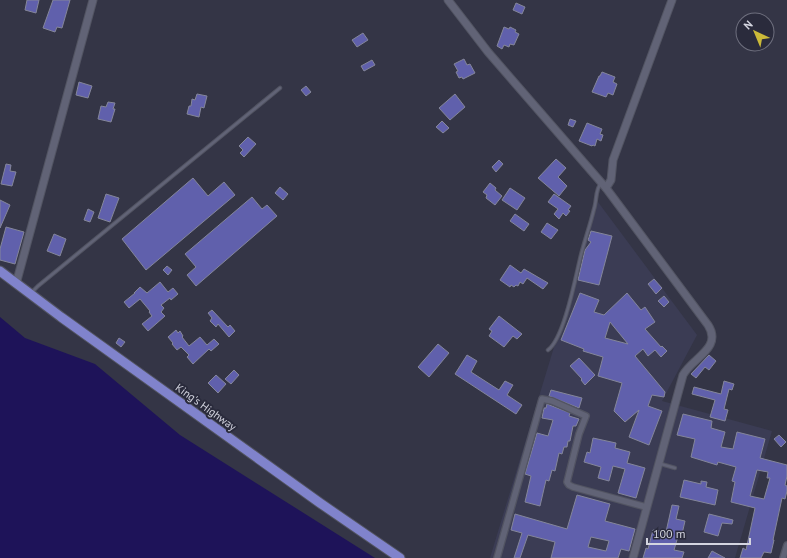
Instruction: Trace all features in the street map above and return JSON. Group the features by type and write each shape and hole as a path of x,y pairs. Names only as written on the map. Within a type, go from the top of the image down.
{"highway":[{"name":"King's Highway","path":"0,271 30,295 320,503 400,558"}],"street":[{"path":"16,284 92,0"},
{"path":"448,0 488,52 604,185 708,325 712,335 712,340 708,347 702,355 686,369 683,375 633,558"},
{"path":"604,185 611,180 613,160 672,0"},
{"path":"497,558 542,399 552,401 586,416 579,434 567,482 569,485 646,507"},
{"path":"784,558 787,545"}],"lane":[{"path":"30,295 38,286 280,88"},
{"path":"548,350 554,345 558,338 572,294 595,207 598,186 604,185"},
{"path":"658,464 675,468"}],"shaded area":[{"path":"598,202 697,335 662,401 772,431 735,558 490,558"},
{"path":"0,317 25,338 95,364 180,435 375,558 0,558"}],"building":[{"path":"27,0 39,0 36,13 25,10"},
{"path":"53,0 70,0 62,28 57,27 55,32 43,28"},
{"path":"516,3 525,7 522,14 513,10"},
{"path":"504,27 509,29 510,27 516,30 515,32 519,34 514,45 510,44 509,47 504,45 502,49 497,46"},
{"path":"363,33 368,40 357,47 352,40"},
{"path":"464,59 467,65 470,64 475,73 463,79 462,77 459,78 456,72 458,71 454,64"},
{"path":"372,60 375,65 364,71 361,66"},
{"path":"602,72 615,77 613,82 617,84 613,95 608,93 606,97 592,92"},
{"path":"79,82 92,86 88,98 76,95"},
{"path":"306,86 311,92 306,96 301,90"},
{"path":"197,94 207,96 204,108 201,107 199,117 187,114 189,106 191,106 192,99 195,100"},
{"path":"455,94 465,107 450,120 439,108"},
{"path":"108,102 115,103 113,109 115,109 111,122 98,119 101,106 106,107"},
{"path":"570,119 576,121 573,127 568,125"},
{"path":"442,121 449,128 443,133 436,127"},
{"path":"587,123 602,129 600,134 603,135 601,141 597,139 595,146 579,141"},
{"path":"248,137 256,144 244,157 240,153 243,150 239,146"},
{"path":"556,159 566,168 558,177 567,186 559,196 538,178"},
{"path":"499,160 503,164 496,172 492,167"},
{"path":"6,164 11,165 10,171 16,172 12,186 1,184"},
{"path":"193,178 208,196 224,182 235,195 146,270 122,239"},
{"path":"490,183 502,196 495,205 486,198 487,195 483,192"},
{"path":"280,187 288,194 283,200 275,193"},
{"path":"510,188 525,198 517,210 502,200"},
{"path":"106,194 119,198 110,222 98,218"},
{"path":"554,194 571,206 568,210 570,211 566,216 563,213 559,219 554,214 558,209 548,202"},
{"path":"252,197 262,209 267,205 277,216 196,286 187,275 196,267 185,254"},
{"path":"0,200 10,205 0,228"},
{"path":"88,209 94,212 90,222 84,220"},
{"path":"515,214 529,224 524,231 510,221"},
{"path":"547,223 558,230 551,239 541,232"},
{"path":"6,227 24,232 15,264 0,260 0,249"},
{"path":"591,231 612,236 599,285 578,280 585,250 591,242 588,240"},
{"path":"54,234 66,239 60,256 47,251"},
{"path":"510,265 521,273 524,269 548,283 543,289 527,278 523,284 520,282 518,286 516,285 514,287 511,285 510,287 500,280"},
{"path":"167,266 172,270 168,275 163,270"},
{"path":"654,279 662,288 656,294 648,284"},
{"path":"160,282 168,292 173,288 178,294 171,300 170,298 161,305 164,308 161,312 165,316 148,331 142,324 152,316 149,312 150,311 140,299 129,308 124,302 140,287 147,293"},
{"path":"580,293 599,300 594,312 604,315 627,293 641,310 645,307 655,322 645,329 661,347 662,346 667,351 661,357 655,350 648,356 643,349 635,356 665,392 664,397 652,395 648,406 662,411 649,445 629,437 639,410 625,422 614,411 622,383 598,376 603,357 583,351 584,349 561,340","holes":["610,322 628,344 605,338"]},
{"path":"664,296 669,302 664,307 658,301"},
{"path":"212,310 228,327 230,325 235,331 229,337 218,324 216,327 210,321 212,318 208,313"},
{"path":"499,316 522,334 517,339 513,336 504,347 489,336 492,331 489,329"},
{"path":"176,330 178,333 180,331 183,336 182,337 189,346 200,337 207,345 214,339 219,344 211,351 209,349 193,364 187,357 189,355 181,347 177,350 168,337"},
{"path":"119,338 125,342 121,347 116,343"},
{"path":"438,344 449,353 429,377 418,367"},
{"path":"467,355 477,361 471,372 499,390 505,381 513,385 507,395 522,405 516,414 455,374"},
{"path":"709,355 716,361 709,370 705,367 696,378 691,374"},
{"path":"579,358 595,375 585,385 581,380 582,379 570,366"},
{"path":"234,370 239,375 231,384 225,379"},
{"path":"216,375 226,384 218,393 208,383"},
{"path":"724,381 734,384 732,390 729,389 724,409 728,410 725,421 710,417 715,400 692,394 694,387 721,394"},
{"path":"551,390 582,398 579,408 549,396"},
{"path":"547,404 570,413 569,416 579,419 576,426 573,426 570,441 568,441 567,447 564,447 562,454 559,453 555,471 552,470 549,481 546,480 540,506 525,502 531,476 525,474 537,433 548,436 553,420 542,418 544,408 546,408"},
{"path":"683,414 712,421 711,428 725,432 721,447 733,449 737,432 765,439 760,458 787,465 785,485 787,486 787,491 785,499 782,498 771,553 764,552 761,558 740,558 743,548 746,550 755,508 731,502 735,482 732,481 736,467 718,462 717,465 691,457 695,439 677,435","holes":["757,470 768,472 767,478 770,478 764,499 750,496"]},
{"path":"779,435 786,442 781,447 774,439"},
{"path":"593,438 616,443 615,448 630,452 627,463 645,468 636,498 618,493 625,469 613,466 609,481 598,478 601,467 584,462 587,452 590,453"},
{"path":"684,480 701,484 701,481 707,482 706,487 718,490 715,505 680,497"},
{"path":"577,495 610,504 605,521 635,529 629,551 621,549 618,558 551,558 555,542 528,535 520,558 514,558 522,533 511,530 515,514 567,529","holes":["591,537 609,541 606,551 588,547"]},
{"path":"672,505 679,506 676,519 685,521 682,534 679,533 674,550 684,552 682,558 643,558 646,548 648,549 653,530 666,532"},
{"path":"709,514 733,520 732,524 722,523 718,536 704,532"},
{"path":"712,551 725,558 708,558"}]}
